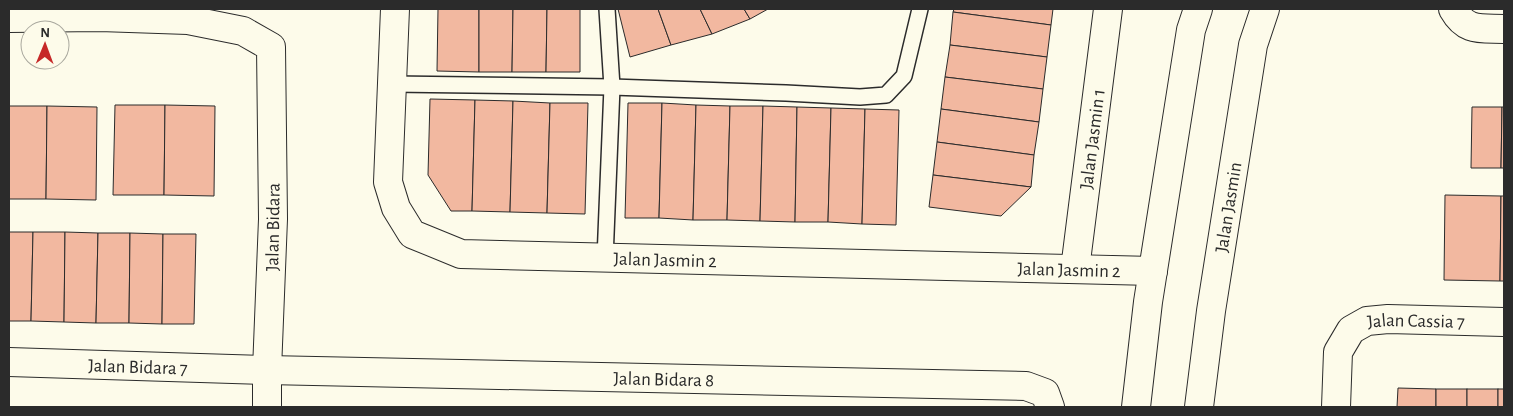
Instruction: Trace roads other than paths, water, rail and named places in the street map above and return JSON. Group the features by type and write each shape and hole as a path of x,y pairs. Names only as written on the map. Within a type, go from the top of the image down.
{"street":[{"name":"Jalan Jasmin 2","path":"395,9 388,182 396,208 412,234 461,254 1154,271"},
{"name":"Jalan Jasmin 1","path":"1075,269 1108,9"},
{"path":"1136,407 1154,271 1191,30 1198,9"},
{"name":"Jalan Jasmin","path":"1200,407 1211,311 1253,45 1265,9"},
{"path":"1453,9 1459,19 1473,28 1504,29"},
{"name":"Jalan Bidara","path":"9,18 100,17 188,20 243,31 271,47 273,219 267,407"},
{"name":"Jalan Cassia 7","path":"1336,407 1338,352 1351,330 1367,321 1388,319 1504,322"},
{"name":"Jalan Bidara 7","path":"9,362 267,370"},
{"name":"Jalan Bidara 8","path":"267,370 1026,386 1045,394 1050,407"}],"lane":[{"path":"606,258 612,87 607,9"},
{"path":"392,84 612,87 860,97 886,95 904,76 920,9"}]}
